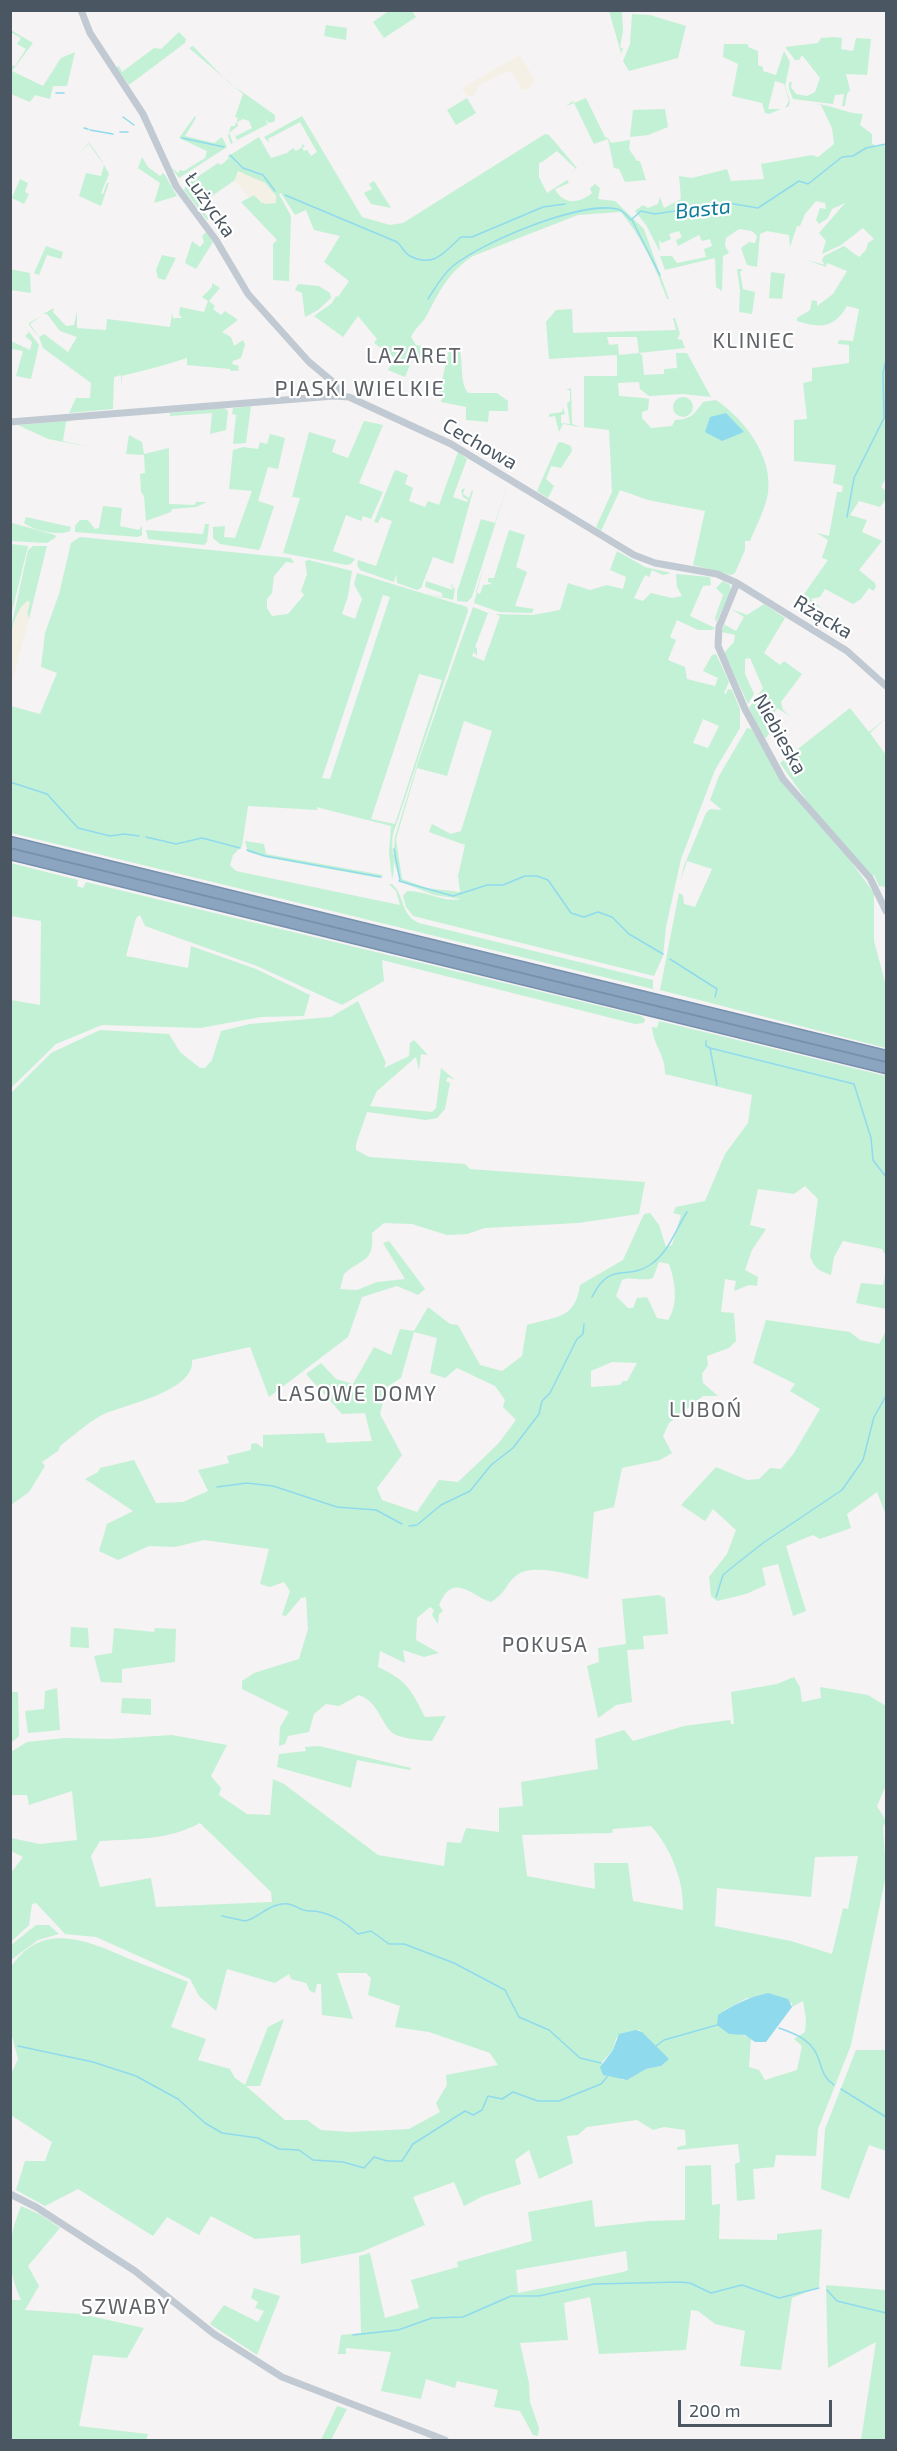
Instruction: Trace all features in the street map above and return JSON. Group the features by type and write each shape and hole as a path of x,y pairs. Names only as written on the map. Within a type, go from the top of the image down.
{"highway":[{"path":"10,842 886,1056"},
{"path":"10,854 886,1068"}],"street":[{"name":"Łużycka","path":"81,10 89,32 143,114 176,186 216,240 248,294 303,356 333,382 343,396"},
{"name":"Cechowa","path":"10,422 343,396 463,451 628,553 655,563 717,574 737,583"},
{"name":"Rżącka","path":"737,583 847,651 867,666 886,687"},
{"name":"Niebieska","path":"737,583 719,627 718,646 745,709 783,779 870,878 886,912"},
{"path":"10,2194 36,2207 129,2267 214,2334 282,2377 445,2440"}],"green space":[{"path":"390,10 412,11 416,17 384,38 373,22"},
{"path":"609,11 622,11 623,31 620,47 623,49 621,53"},
{"path":"632,14 650,15 686,26 678,58 629,71 623,61 630,44"},
{"path":"326,25 347,28 346,40 324,36"},
{"path":"11,30 33,43 12,71 43,86 61,58 75,52 67,86 53,86 50,99 35,95 30,102 11,94 11,65 15,66 26,49 17,44 21,38 12,33 11,35"},
{"path":"179,32 186,39 185,43 129,85 116,67 119,66 122,72 154,48 161,49"},
{"path":"821,38 842,38 841,49 853,51 856,38 871,39 867,75 846,74 850,90 845,106 842,106 844,94 835,95 833,104 793,99 789,82 792,82 791,87 796,94 807,96 815,92 820,78 802,55 799,60 795,60 785,47 818,43"},
{"path":"724,44 748,44 748,47 758,51 758,65 763,67 763,71 776,75 784,51 790,62 785,86 790,101 789,106 785,108 789,101 784,84 775,81 768,109 781,109 769,114 765,113 762,103 732,96 738,64 723,57"},
{"path":"193,46 224,77 189,48"},
{"path":"233,86 275,115 275,121 270,123 265,120 268,124 237,140 234,133 236,136 252,128 249,121 243,119 237,122 238,126 229,133 233,143 231,144 228,136 231,126 235,126 238,118 235,117 243,94"},
{"path":"467,98 476,113 456,125 447,110"},
{"path":"586,98 605,137 608,138 611,143 630,140 629,149 637,161 640,161 646,180 625,182 619,169 614,168 608,139 594,144 574,103"},
{"path":"821,105 863,114 860,125 872,134 872,143 876,147 886,144 886,478 881,487 886,491 886,499 880,507 859,501 850,515 867,520 862,532 882,541 859,570 875,583 876,587 873,591 869,588 861,599 853,604 825,589 820,597 811,599 822,609 802,597 828,560 822,558 828,540 817,533 829,536 837,492 842,492 843,486 833,483 836,465 794,461 794,420 807,419 803,383 812,381 812,368 849,363 849,345 838,344 839,340 853,341 859,309 847,306 837,319 825,325 797,321 797,318 810,310 812,300 817,301 817,306 833,294 847,271 827,263 826,267 807,260 825,265 822,261 824,256 844,246 859,257 866,250 868,243 874,239 863,228 841,245 822,254 826,241 819,233 845,203 832,209 828,218 819,224 816,220 820,208 826,209 825,203 816,201 805,214 800,226 797,226 790,247 789,235 767,231 760,234 757,267 747,265 741,248 749,242 755,243 757,236 752,231 739,229 726,238 725,246 729,253 723,256 722,291 716,287 715,258 665,270 660,256 672,256 677,263 706,257 704,249 712,246 710,239 702,241 699,235 678,246 676,240 682,237 679,231 669,234 671,239 662,243 659,240 660,252 646,225 635,211 643,205 648,208 658,204 660,197 664,208 681,199 679,176 692,178 727,169 731,181 764,179 761,164 812,155 818,157 834,144 832,128"},
{"path":"665,109 668,127 648,135 630,137 633,110"},
{"path":"195,116 185,136 214,143 222,137 227,147 179,178 171,167 178,173 180,170 184,171 205,158 207,151 179,138"},
{"path":"302,116 362,217 390,225 403,223 545,134 549,135 577,168 557,151 542,162 549,160 539,163 539,177 547,193 567,180 569,183 555,189 562,198 577,201 587,197 592,193 590,188 595,184 600,188 598,199 615,201 644,229 669,299 667,299 642,243 621,212 578,215 473,256 465,262 446,282 411,337 416,345 430,347 425,363 412,360 405,377 388,370 395,358 374,343 377,339 358,316 343,337 314,316 332,303 336,296 338,297 349,281 324,262 340,236 314,230 306,210 295,215 281,193 279,194 291,216 289,281 273,280 273,244 277,240 241,202 254,195 262,203 276,196 265,183 238,172 235,180 199,205 209,219 207,220 184,190 187,184 218,163 221,165 229,158 227,157 259,137 271,158 287,153 293,148 296,151 302,147 302,144 305,146 302,148 304,151 307,150 311,156 317,152 300,122 268,139 269,143 264,137"},
{"path":"89,143 100,158 105,166 109,174 101,193 103,194 109,183 101,206 79,196 86,173 101,176 104,165 89,144 78,154"},
{"path":"142,157 148,167 160,176 163,173 165,175 177,196 154,203 160,183 138,168"},
{"path":"20,179 28,183 25,192 29,194 24,204 12,198"},
{"path":"374,181 391,208 371,204 364,193 372,189 369,184"},
{"path":"206,232 213,242 196,269 185,263 192,241 200,247 204,242 202,236"},
{"path":"46,246 63,252 61,259 47,255 39,275 34,273"},
{"path":"162,255 176,258 165,280 158,278 156,270"},
{"path":"10,269 30,273 31,293 11,290"},
{"path":"737,269 743,269 740,272 743,289 755,292 752,314 739,312 740,291"},
{"path":"771,272 785,274 782,299 769,298"},
{"path":"212,283 220,288 209,301 215,306 213,309 221,315 225,311 238,320 222,332 231,337 234,346 243,340 245,345 241,358 233,361 232,364 239,366 238,370 244,370 231,371 230,369 187,365 187,358 122,376 122,388 121,375 114,377 113,409 69,413 76,398 90,398 91,383 43,348 39,337 44,334 68,352 77,337 60,331 47,314 43,314 54,308 53,312 66,326 74,325 77,311 77,328 106,330 107,319 170,327 172,313 173,318 182,318 179,314 180,307 204,312 208,301 202,297 212,287"},
{"path":"298,284 319,286 330,293 331,298 318,310 305,317 302,293 295,290"},
{"path":"572,309 573,333 676,330 673,318 675,318 680,334 677,339 682,340 685,348 639,353 642,355 644,375 664,374 664,369 677,368 676,353 687,353 711,397 682,394 649,396 640,389 639,382 618,383 619,396 649,399 648,410 642,412 642,418 651,428 672,426 675,420 692,415 703,402 716,400 737,417 754,440 766,466 768,493 763,512 750,541 745,541 745,550 735,573 731,575 693,565 705,511 648,500 620,490 601,531 596,527 612,492 609,430 584,427 584,376 617,376 617,355 549,359 546,322 556,310","holes":["607,337 637,337 639,353 619,355 618,344 609,345"]},
{"path":"24,325 39,345 31,379 16,376 23,351 11,349 11,341 30,350 32,342 25,336 29,332"},
{"path":"450,346 459,348 465,388 468,393 497,393 508,401 508,411 489,411 488,422 466,420 466,407 441,402 442,398 438,397"},
{"path":"571,388 572,424 580,427 563,424 559,432 555,416 549,417 549,414 562,412 563,407 565,414 561,415 561,423 570,424 567,403 570,401 570,390 566,390"},
{"path":"683,397 690,400 693,407 690,414 683,417 676,414 673,407 676,400"},
{"path":"251,406 246,443 233,444 236,415 232,414 233,408"},
{"path":"224,408 228,411 226,430 210,434 212,413 170,416 170,413"},
{"path":"74,420 66,422 63,441 91,447 48,439 18,425"},
{"path":"364,421 383,425 359,483 383,492 371,519 363,516 361,521 346,515 333,551 355,559 351,564 346,565 283,553 300,498 292,497 309,432 336,440 332,452 348,458"},
{"path":"270,434 285,438 278,469 268,467 258,501 274,506 261,546 259,550 220,544 213,538 213,527 225,526 224,537 235,538 252,491 229,489 233,450 243,447 258,449 260,442 267,444"},
{"path":"129,435 142,442 144,454 169,448 169,504 195,505 196,502 207,502 196,507 172,509 171,512 146,521 140,474 145,473 144,455 126,454"},
{"path":"558,443 571,446 572,451 561,468 551,466 546,479 554,486 548,498 537,491"},
{"path":"458,452 467,459 453,497 467,502 468,500 463,497 461,490 465,488 463,494 469,498 473,491 453,564 433,557 421,588 417,590 397,583 396,574 394,582 360,570 357,565 358,560 376,566 392,521 381,517 378,523 374,522 394,472 396,470 408,475 405,484 413,488 409,501 425,507 428,501 439,505"},
{"path":"508,484 472,597 467,602 457,601 457,592 481,519 495,523"},
{"path":"103,506 122,508 120,526 139,530 142,526 142,535 138,537 75,532 75,526 80,520 88,520 95,529 99,528"},
{"path":"26,517 71,527 70,531 53,533 40,530 24,523"},
{"path":"12,523 56,537 47,543 11,541"},
{"path":"205,524 209,524 207,542 204,545 148,539 146,530 203,534"},
{"path":"509,530 525,535 516,567 527,572 515,606 534,609 532,613 499,612 474,603 477,592 480,594 483,585 492,584 488,582 488,578 494,578"},
{"path":"80,537 291,558 294,563 286,562 274,576 272,593 267,599 267,608 272,616 288,614 304,595 301,591 307,574 305,561 309,560 352,571 342,614 355,619 362,599 354,584 357,573 467,607 468,611 393,834 392,879 389,853 391,826 316,807 318,810 248,806 242,846 233,855 230,865 236,871 400,905 396,891 389,884 392,884 399,894 409,915 419,923 653,980 653,989 11,833 11,706 40,714 57,673 41,667 45,633 59,594 71,543","holes":["383,595 390,597 330,779 322,778","419,674 442,680 395,824 371,819"]},
{"path":"10,544 28,546 11,616"},
{"path":"33,546 47,546 29,619 27,613 30,602 22,606 11,639 11,628 28,550"},
{"path":"617,551 645,567 671,573 663,575 652,570 649,577 645,575 634,598 643,601 651,593 672,598 682,596 677,587 676,574 710,577 711,585 703,586 690,616 715,628 698,630 677,620 670,637 676,640 668,660 685,667 687,679 715,686 718,678 703,671 712,655 716,654 729,682 724,693 726,694 728,689 732,690 740,709 740,728 715,770 681,859 666,927 663,956 654,976 413,916 406,907 403,896 407,891 448,899 461,899 434,895 401,882 393,859 395,837 418,762 473,607 491,614 488,613 475,647 477,656 474,652 472,656 484,661 500,616 495,614 533,615 560,610 568,583 590,590 607,585 623,589 626,577 610,570","holes":["703,719 719,726 708,748 693,743","464,721 492,731 461,831 451,834 432,824 429,832 465,845 458,876 460,892 427,888 402,879 396,839 417,768 447,776"]},
{"path":"426,581 453,590 451,586 453,583 452,587 455,589 453,600 442,597 442,593 425,587"},
{"path":"723,581 730,585 731,590 716,623 715,618 723,595 716,588"},
{"path":"764,604 785,618 764,653 780,665 784,661 802,674 781,702 783,710 790,716 777,708 766,728 771,731 766,738 763,737 749,708 763,688 750,658 745,659 745,674 754,694 748,704 724,653 734,642 735,635 722,632 725,622 725,625 736,631 744,617 731,609 747,615"},
{"path":"850,708 869,732 886,718 870,733 886,755 886,887 879,886 874,875 871,876 812,808 780,763"},
{"path":"747,728 752,729 784,785 849,859 874,893 874,941 886,986 886,1048 660,990 679,893 683,895 684,904 695,907 712,869 687,861 680,882 684,866 706,813 710,809 722,810 710,800 719,776"},
{"path":"245,841 264,844 266,854 383,875 379,878 264,857 248,852"},
{"path":"11,863 78,880 77,886 83,888 86,882 641,1016 645,1019 644,1023 635,1024 382,960 384,981 342,1005 257,966 145,926 140,915 136,918 126,956 188,968 191,946 256,969 310,995 304,1016 261,1017 200,1028 102,1025 56,1044 11,1088 11,1000 40,1005 41,921 11,916"},
{"path":"358,1001 386,1063 384,1068 409,1056 410,1043 414,1040 428,1055 421,1054 419,1070 416,1057 377,1091 370,1106 432,1112 436,1108 441,1068 455,1080 448,1077 446,1081 450,1083 445,1109 437,1118 426,1120 367,1112 356,1150 369,1157 465,1164 470,1169 645,1182 639,1214 578,1223 485,1228 467,1234 447,1235 412,1224 384,1223 372,1233 369,1255 344,1274 340,1289 357,1290 377,1282 405,1279 383,1243 389,1241 425,1289 418,1295 397,1286 362,1297 348,1337 269,1397 250,1347 192,1360 190,1371 183,1380 171,1388 102,1415 60,1446 58,1451 42,1462 45,1466 29,1492 11,1505 11,1093 51,1053 100,1030 169,1034 180,1052 200,1068 205,1068 212,1060 221,1031 250,1024 331,1017"},
{"path":"659,1021 886,1076 886,1256 882,1249 843,1241 834,1257 831,1275 823,1272 815,1266 810,1256 818,1199 805,1186 794,1194 758,1189 750,1225 766,1229 752,1250 745,1270 758,1277 757,1286 749,1285 734,1291 736,1281 725,1279 721,1312 734,1313 736,1341 729,1348 707,1356 708,1365 702,1374 703,1383 718,1396 703,1396 669,1423 663,1436 672,1453 660,1460 622,1468 614,1507 594,1512 588,1579 552,1571 523,1572 513,1578 500,1595 491,1602 463,1588 450,1589 439,1605 443,1611 439,1614 438,1624 432,1615 434,1610 430,1607 417,1618 416,1640 439,1653 424,1657 403,1650 405,1663 380,1651 378,1667 408,1687 425,1717 446,1716 432,1741 394,1734 371,1703 359,1695 339,1706 326,1704 314,1714 309,1732 288,1736 285,1744 279,1746 280,1727 289,1712 242,1689 242,1681 254,1673 299,1659 308,1629 306,1597 301,1598 286,1616 282,1615 290,1591 284,1582 270,1587 260,1584 269,1549 204,1540 175,1547 149,1546 118,1560 99,1551 107,1524 133,1511 85,1479 98,1472 100,1468 134,1460 156,1503 183,1502 208,1491 198,1470 229,1463 227,1456 251,1450 251,1444 256,1443 263,1448 263,1435 324,1433 327,1443 372,1441 365,1413 342,1414 306,1374 321,1363 336,1379 353,1384 374,1347 391,1355 400,1329 414,1331 428,1307 450,1324 458,1325 480,1365 502,1371 522,1356 527,1325 555,1318 569,1311 574,1305 580,1285 623,1260 644,1214 650,1213 659,1225 666,1247 672,1245 681,1215 673,1213 676,1207 705,1201 725,1154 748,1123 752,1095 665,1074 664,1062 652,1027 657,1028","holes":["659,1262 669,1264 673,1278 675,1300 668,1320 657,1318 647,1297 637,1298 633,1308 628,1308 616,1296 622,1280 653,1278","414,1332 437,1338 430,1373 445,1378 457,1368 495,1386 505,1400 503,1407 516,1420 498,1444 458,1482 439,1480 417,1512 382,1500 377,1488 402,1455 380,1414 387,1387 401,1378","612,1362 637,1363 627,1381 623,1381 620,1385 591,1387 591,1371"]},
{"path":"886,1270 886,1309 856,1303 861,1283 883,1285"},
{"path":"766,1320 850,1332 860,1340 879,1344 886,1331 886,1515 877,1492 847,1514 851,1528 820,1539 813,1535 786,1546 806,1611 793,1616 778,1564 762,1568 766,1585 746,1594 717,1601 711,1596 709,1577 727,1554 736,1530 713,1509 705,1521 681,1505 716,1467 747,1480 759,1479 770,1468 781,1469 794,1453 820,1409 790,1391 795,1384 753,1363"},
{"path":"659,1595 665,1598 668,1634 643,1636 644,1649 627,1650 632,1702 616,1705 598,1718 587,1666 599,1662 598,1648 626,1644 622,1599"},
{"path":"71,1627 88,1628 89,1648 70,1647"},
{"path":"114,1628 154,1632 155,1628 176,1629 175,1662 122,1669 122,1683 101,1682 94,1656 112,1653"},
{"path":"794,1677 800,1687 802,1702 821,1698 820,1687 868,1695 886,1706 886,1785 877,1806 886,1821 883,1827 886,1875 851,2045 818,2129 816,2156 776,2155 774,2167 753,2169 755,2199 737,2201 735,2164 740,2162 738,2144 677,2150 677,2147 686,2145 685,2130 664,2127 653,2130 637,2120 587,2127 578,2135 567,2136 573,2163 539,2179 529,2150 515,2160 521,2184 483,2196 464,2206 454,2182 413,2197 425,2225 361,2252 301,2264 300,2235 255,2239 211,2216 199,2235 167,2217 153,2236 78,2189 45,2206 16,2190 25,2161 45,2161 52,2142 11,2115 11,2074 18,2059 11,2032 11,1967 23,1953 36,1944 51,1939 65,1938 96,1945 188,1982 171,2027 206,2039 198,2060 230,2069 235,2078 245,2085 268,2027 284,2019 260,2086 246,2086 285,2120 307,2120 321,2130 350,2132 409,2129 440,2112 436,2103 447,2085 446,2075 498,2065 490,2053 429,2032 395,2027 400,2006 368,1995 371,1978 366,1973 337,1973 353,2019 322,2015 321,1984 317,1984 315,1993 310,1991 306,1983 291,1979 289,1974 275,1983 227,1969 216,2011 199,1996 190,1979 96,1937 65,1934 36,1903 32,1904 29,1925 11,1942 11,1873 23,1857 11,1851 11,1838 40,1844 77,1840 72,1791 29,1805 27,1795 11,1795 11,1752 27,1742 65,1738 110,1739 172,1735 227,1745 211,1776 221,1788 219,1795 247,1814 270,1815 273,1779 284,1784 378,1855 444,1866 447,1842 461,1843 466,1828 499,1832 499,1808 523,1806 521,1782 598,1769 595,1739 624,1730 633,1741 684,1726 730,1720 731,1724 734,1724 731,1692 777,1684","holes":["200,1823 271,1892 272,1902 156,1907 151,1878 100,1887 91,1856 100,1841 152,1838 188,1829","651,1826 665,1844 675,1865 679,1876 683,1910 633,1901 628,1863 594,1863 595,1889 527,1876 522,1835 612,1833 613,1829","858,1856 848,1909 843,1908 832,1954 791,1941 715,1926 717,1888 811,1897 815,1857","747,1998 792,2003 792,2007 803,2001 806,2019 805,2032 794,2039 802,2046 797,2070 765,2080 759,2070 749,2067 751,2038 737,2033 723,2011","639,2030 649,2039 661,2066 646,2069 623,2080 601,2063 613,2050 616,2038"]},
{"path":"57,1688 60,1730 28,1733 25,1711 44,1709 45,1691"},
{"path":"11,1692 18,1692 19,1736 11,1743"},
{"path":"122,1698 151,1699 151,1715 121,1713"},
{"path":"319,1746 411,1768 410,1770 357,1760 351,1788 277,1767 279,1754 306,1751 305,1747"},
{"path":"36,1925 49,1925 59,1934 38,1940 11,1960 11,1945"},
{"path":"856,2050 886,2050 886,2151 869,2145 849,2199 821,2189 825,2129"},
{"path":"711,2165 712,2205 720,2204 719,2239 777,2240 777,2234 822,2229 819,2287 792,2298 781,2370 740,2366 745,2331 715,2324 698,2311 691,2310 686,2350 599,2354 590,2297 564,2303 568,2340 520,2343 529,2383 530,2402 539,2428 538,2436 533,2435 520,2411 494,2407 498,2390 457,2381 455,2388 426,2379 421,2399 381,2391 391,2352 346,2348 346,2354 338,2354 341,2335 361,2333 359,2256 370,2253 385,2318 419,2308 411,2280 458,2267 457,2262 532,2241 528,2212 592,2200 595,2227 685,2220 685,2166","holes":["626,2251 628,2270 623,2272 518,2293 516,2270"]},
{"path":"21,2206 41,2215 60,2228 28,2266 39,2286 25,2310 81,2314 144,2328 127,2358 93,2355 79,2426 148,2434 146,2440 11,2440 11,2300 21,2300 13,2276 10,2253 13,2231"},
{"path":"826,2285 886,2290 886,2440 861,2440 876,2342 828,2368"},
{"path":"254,2288 280,2296 257,2355 210,2324 224,2305 258,2322 264,2311 255,2308 258,2302 251,2298"},
{"path":"337,2406 347,2409 331,2440 321,2440"}],"sand":[{"path":"520,55 535,81 528,90 521,89 513,73 508,71 478,86 474,96 467,96 462,88"},
{"path":"238,171 265,183 276,196 276,203 265,204 254,195 248,197 235,180"},
{"path":"27,601 30,602 27,613 29,619 11,686 12,629 20,609"}],"water":[{"path":"726,413 744,432 722,441 705,432 710,417"},
{"path":"768,1993 788,1999 792,2007 766,2042 755,2042 745,2035 729,2034 717,2025 718,2015 724,2011 742,2001"},
{"path":"636,2030 642,2032 669,2059 661,2066 646,2069 627,2080 603,2075 600,2067 613,2050 619,2034"}],"waterway":[{"path":"56,93 64,93"},
{"path":"123,117 134,125"},
{"path":"84,128 88,129"},
{"path":"90,130 113,134"},
{"path":"120,132 128,132"},
{"path":"182,138 224,147"},
{"name":"Basta","path":"428,299 446,273 467,256 508,235 556,217 601,208 619,210 631,220 641,211 655,214 728,203 758,208 799,181 808,184 842,157 853,156 866,148 886,144"},
{"path":"230,155 243,168 263,175 275,191"},
{"name":"Basta","path":"285,195 397,242 410,256 426,260 439,256 461,237 472,237 543,207 565,204"},
{"path":"632,220 660,275"},
{"path":"847,517 854,478 884,418 883,373 886,360"},
{"path":"10,782 47,794 78,828 110,836 124,834 139,836"},
{"path":"146,837 176,844 202,838 240,848"},
{"path":"394,849 400,880"},
{"path":"247,850 265,856 381,877"},
{"path":"399,881 453,896 487,885 503,885 525,876 537,876 548,880 571,913 584,917 598,912 612,917 629,934 663,954"},
{"path":"670,959 717,989 715,997"},
{"path":"706,1041 706,1046 710,1048 854,1084 871,1138 873,1160 886,1177"},
{"path":"710,1048 717,1085"},
{"path":"592,1297 605,1279 612,1275 633,1272 657,1260 687,1212"},
{"path":"409,1526 417,1525 441,1505 470,1491 491,1465 513,1448 539,1414 542,1401 550,1393 577,1339 583,1334 584,1324"},
{"path":"716,1597 723,1575 730,1569 763,1543 842,1490 863,1460 874,1417 886,1396"},
{"path":"217,1487 247,1483 273,1486 337,1507 376,1510 402,1524"},
{"path":"222,1916 245,1921 274,1906 286,1904 329,1915 358,1934 371,1931 389,1944 404,1944 454,1963 505,1990 519,2017 549,2030 580,2058 601,2063"},
{"path":"656,2046 664,2040 717,2025"},
{"path":"779,2028 798,2036 813,2048 826,2077 834,2085"},
{"path":"18,2046 93,2062 136,2076 178,2099 205,2123 222,2133 258,2138 279,2149 299,2150 313,2160 343,2162 364,2168 374,2157 387,2161 402,2161 413,2144 465,2111 473,2115 482,2110 488,2096 502,2099 513,2092 538,2101 559,2101 601,2084 607,2077"},
{"path":"841,2089 886,2117"},
{"path":"353,2335 398,2330 432,2318 463,2317 511,2296 539,2296 594,2284 680,2282 690,2283 711,2293 742,2285 779,2298 819,2288"},
{"path":"827,2290 837,2301 886,2313"}],"district":[{"name":"KLINIEC","path":"754,341"},
{"name":"LAZARET","path":"414,356"},
{"name":"PIASKI WIELKIE","path":"360,389"},
{"name":"LASOWE DOMY","path":"357,1394"},
{"name":"LUBOŃ","path":"706,1410"},
{"name":"POKUSA","path":"545,1645"},
{"name":"SZWABY","path":"126,2307"}]}
